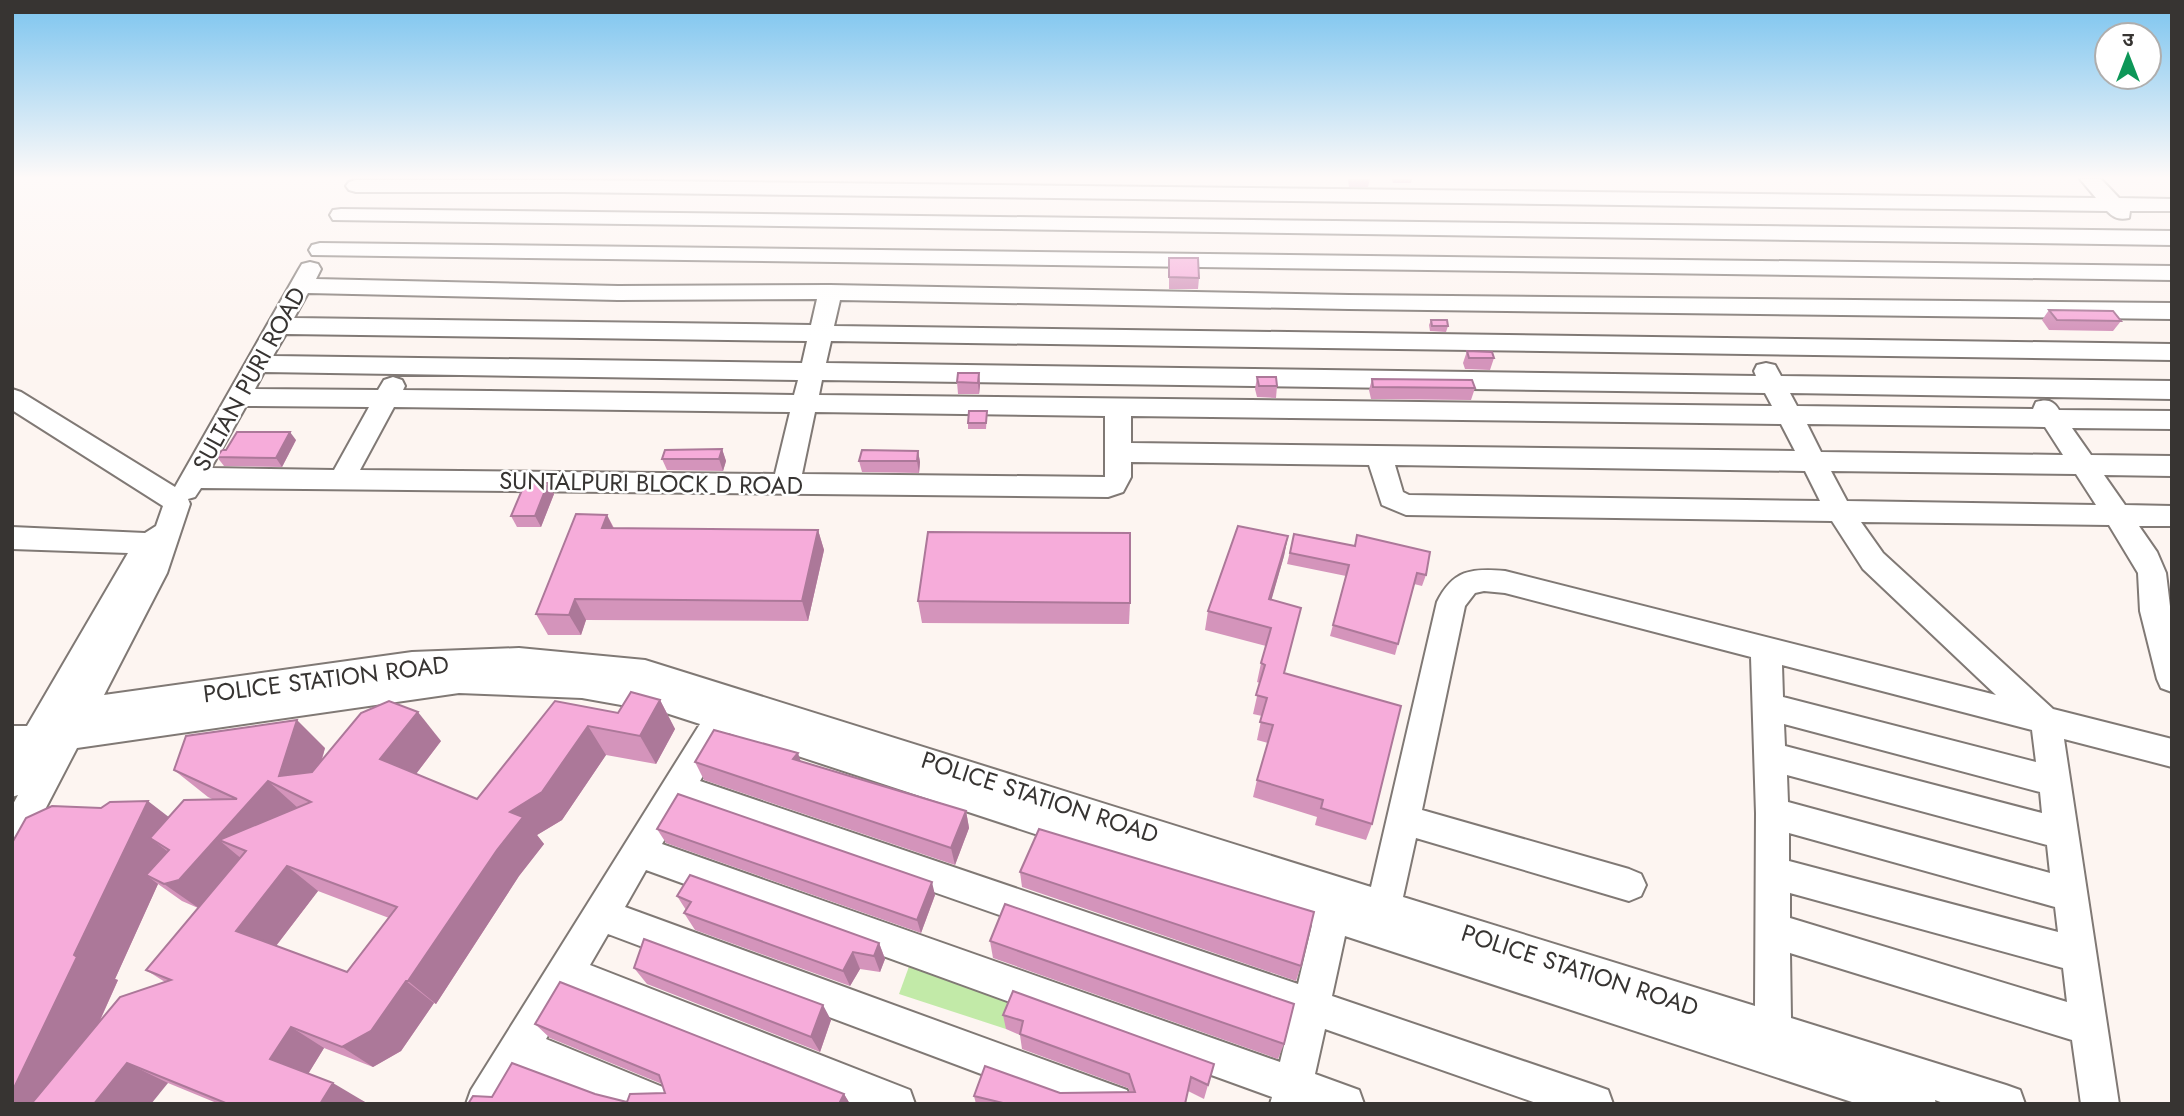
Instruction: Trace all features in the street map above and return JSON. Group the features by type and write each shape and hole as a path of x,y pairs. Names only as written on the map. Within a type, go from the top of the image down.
{"street":[{"name":"SULTAN PURI ROAD","path":"49,728 153,573 157,544 331,231"},
{"path":"618,293 648,231"},
{"path":"1275,231 1284,300"},
{"path":"1582,231 2172,238"},
{"path":"1923,231 2143,552 2162,575 2163,613 2170,663"},
{"path":"2136,231 2172,271"},
{"path":"1698,233 1812,463 1838,509 1873,561 2046,722 2052,781 2100,1104"},
{"path":"320,250 1950,271 2172,271"},
{"path":"300,286 618,293 830,292 2172,311"},
{"path":"786,485 830,292"},
{"path":"279,326 2172,352"},
{"path":"259,364 2172,390"},
{"path":"342,479 405,366"},
{"path":"240,397 2172,421"},
{"path":"12,398 172,498 177,508"},
{"path":"1118,408 1117,452 2172,466"},
{"name":"SUNTALPURI BLOCK D ROAD","path":"195,478 1108,487 1114,485 1118,477 1117,452"},
{"path":"1379,456 1391,498 1406,505 1838,509 2172,516"},
{"path":"15,542 157,544"},
{"path":"1384,906 1451,602 1466,583 1485,580 1505,582 2172,753"},
{"path":"1766,650 1772,813 1773,1031"},
{"name":"POLICE STATION ROAD","path":"49,728 412,664 519,660 645,673 2006,1104"},
{"name":"POLICE STATION ROAD","path":"49,728 458,680 582,685 666,700 1917,1104"},
{"path":"1767,706 2052,781"},
{"path":"485,1104 721,718"},
{"path":"12,783 49,728"},
{"path":"12,839 49,728"},
{"path":"1769,756 2060,833"},
{"path":"678,788 1594,1104"},
{"path":"1772,813 2068,894"},
{"path":"1402,819 1629,885"},
{"path":"639,852 1291,1095 1345,1104"},
{"path":"1772,872 2077,954"},
{"path":"601,915 1113,1104"},
{"path":"1291,1095 1332,916"},
{"path":"1772,930 2089,1027"},
{"path":"565,973 896,1104"},
{"path":"520,1047 656,1104"}],"green space":[{"path":"915,950 1004,998 1012,1007 1006,1029 899,994"}],"building":[{"path":"1169,258 1198,258 1199,278 1169,277"},
{"path":"2049,310 2113,311 2121,321 2057,320"},
{"path":"1431,320 1447,320 1448,326 1432,326"},
{"path":"1467,351 1492,352 1494,358 1469,358"},
{"path":"958,373 979,373 978,383 957,382"},
{"path":"1257,377 1276,377 1277,386 1259,386"},
{"path":"1372,379 1472,380 1475,388 1373,387"},
{"path":"969,411 987,411 986,423 968,423"},
{"path":"237,432 290,432 276,458 217,457 222,450 226,450"},
{"path":"722,449 719,459 662,459 665,450"},
{"path":"862,450 918,451 917,461 859,461"},
{"path":"525,483 548,483 535,516 511,516"},
{"path":"576,514 607,515 602,528 818,530 802,601 575,599 569,615 536,614"},
{"path":"1238,526 1288,536 1269,599 1301,608 1284,673 1401,706 1372,824 1321,808 1323,800 1257,780 1273,725 1260,722 1267,698 1256,695 1265,665 1261,663 1271,628 1208,611"},
{"path":"928,532 1130,533 1130,603 918,601"},
{"path":"1294,534 1355,546 1357,535 1430,552 1426,575 1417,573 1398,644 1333,625 1349,565 1290,553"},
{"path":"631,692 660,700 640,736 588,726 542,792 510,812 523,817 371,1031 342,1047 291,1027 270,1059 333,1083 320,1104 228,1104 127,1063 94,1104 31,1104 120,997 171,980 146,970 246,851 219,840 311,802 268,781 179,880 164,884 146,875 169,850 150,838 184,800 237,799 174,770 186,736 297,720 279,776 312,772 361,713 389,701 418,712 380,759 477,799 555,701 618,713","holes":["287,866 397,907 347,972 236,931"]},
{"path":"714,730 798,753 793,759 966,811 951,848 695,762"},
{"path":"678,794 932,882 917,920 657,829"},
{"path":"148,801 12,1092 12,843 26,818 52,806 101,808 110,802"},
{"path":"1039,829 1314,912 1301,966 1020,872"},
{"path":"690,875 879,943 874,956 853,952 843,971 684,913 691,902 677,896"},
{"path":"1005,904 1294,1004 1284,1044 990,941"},
{"path":"644,939 823,1005 811,1037 634,968"},
{"path":"560,982 844,1094 839,1104 468,1104 473,1096 492,1097 512,1063 595,1094 627,1102 630,1094 665,1093 659,1075 535,1024"},
{"path":"1013,991 1214,1064 1208,1085 1191,1077 1185,1104 1007,1104 974,1096 985,1066 1060,1093 1135,1092 1129,1074 1020,1034 1023,1021 1003,1015"}]}
